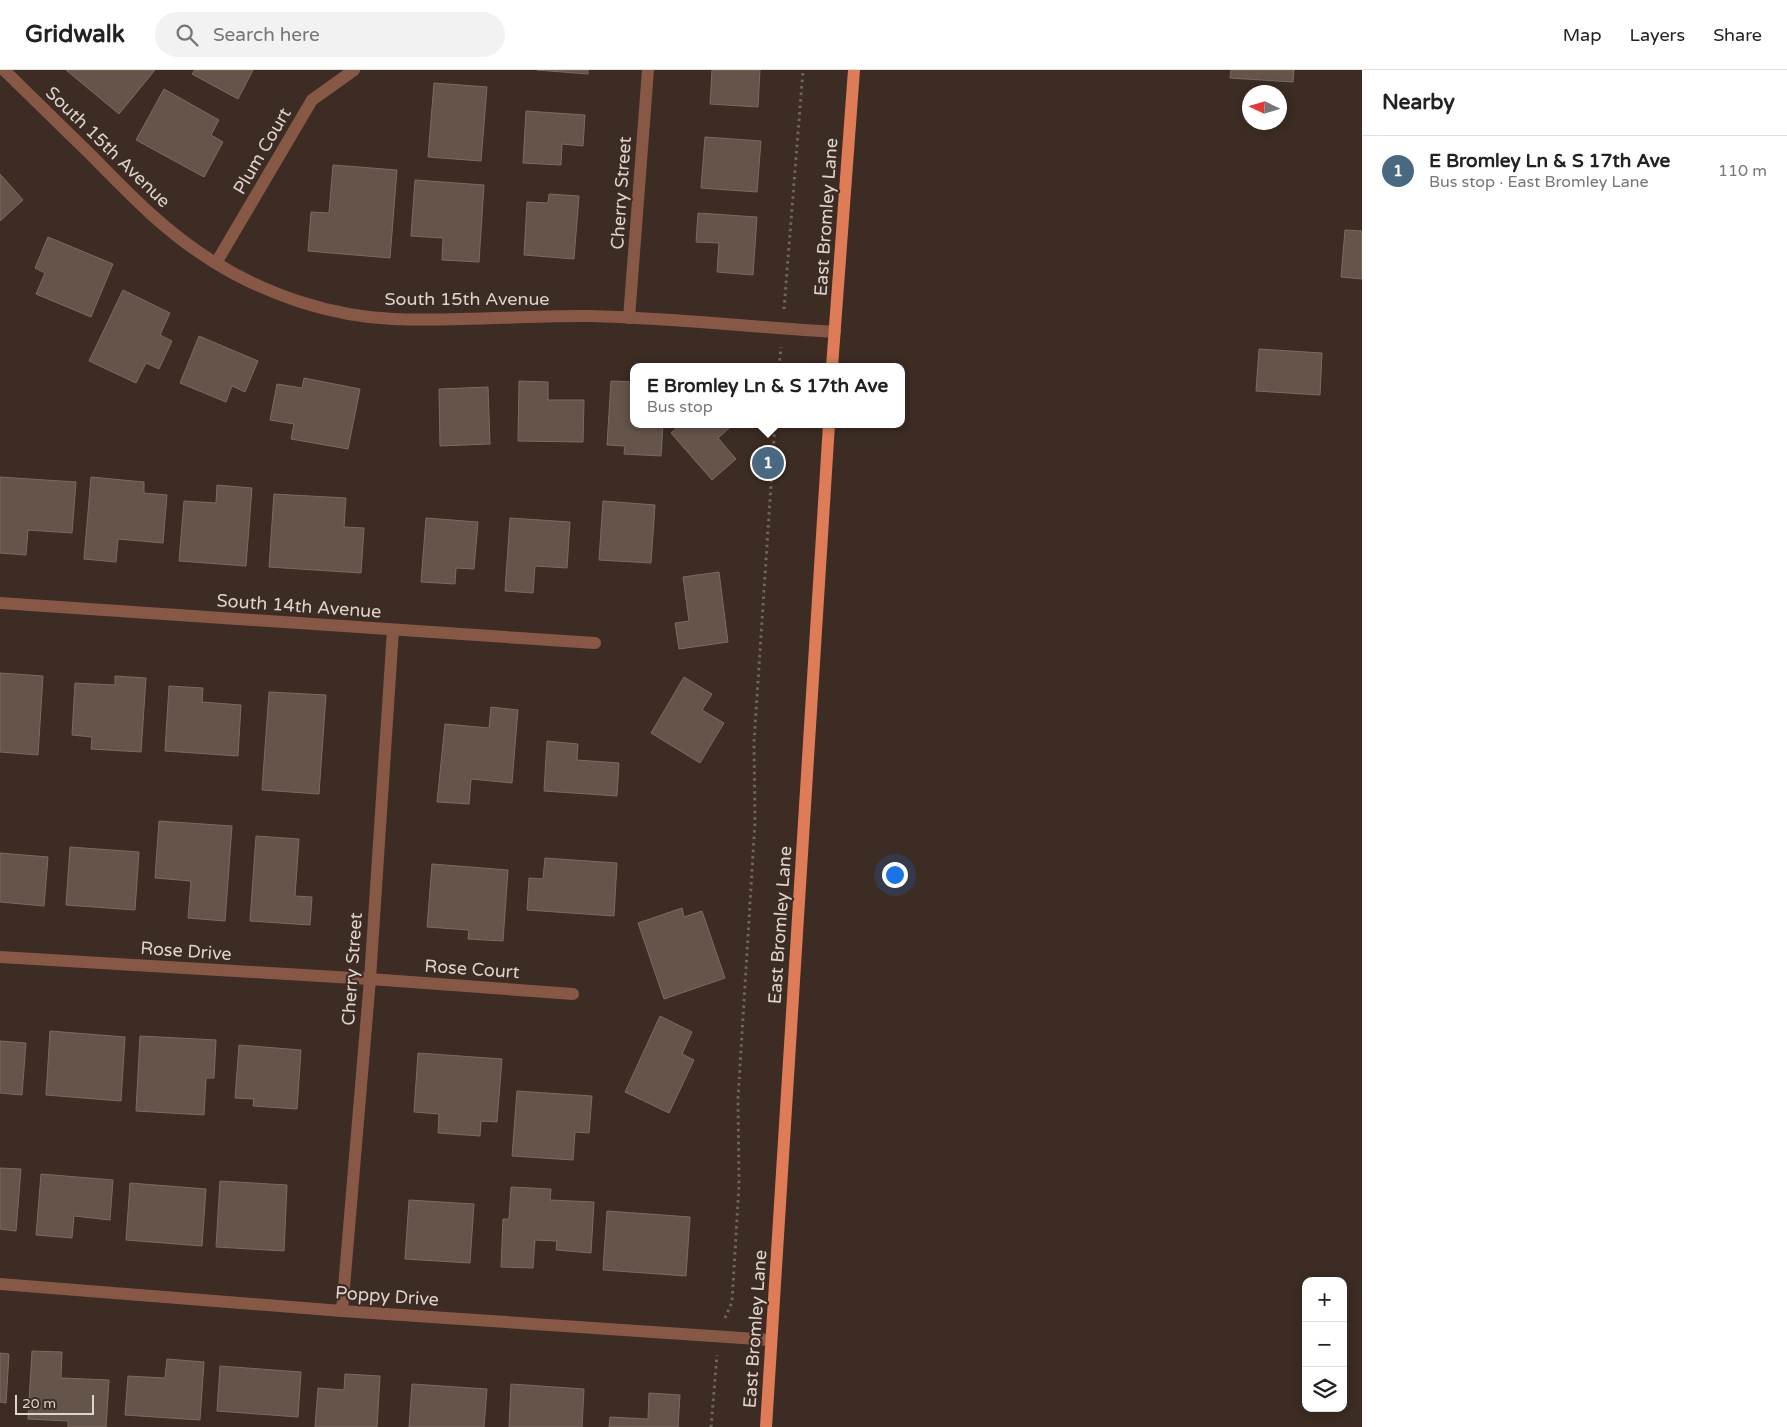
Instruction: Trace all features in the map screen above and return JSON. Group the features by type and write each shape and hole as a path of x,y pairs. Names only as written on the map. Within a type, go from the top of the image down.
{"main road":[{"name":"East Bromley Lane","path":"832,363 854,70"},
{"name":"East Bromley Lane","path":"766,1427 829,428"}],"street":[{"name":"South 15th Avenue","path":"4,70 141,206 187,244 216,264 251,282 317,307 356,315 391,319 451,320 548,316 629,318 834,332"},
{"name":"Plum Court","path":"216,264 312,100 354,70"},
{"name":"Cherry Street","path":"629,318 648,70"},
{"name":"South 14th Avenue","path":"0,603 595,643"},
{"name":"Cherry Street","path":"342,1311 370,980 393,630"},
{"name":"Rose Drive","path":"0,957 370,980"},
{"name":"Rose Court","path":"370,980 573,994"},
{"name":"Poppy Drive","path":"0,1284 342,1311 771,1340"}],"path":[{"path":"779,363 803,70"},
{"path":"711,1427 719,1336 732,1302 739,1198 738,1099 755,822 754,742 775,428"}],"building":[{"path":"66,70 155,70 119,114"},
{"path":"195,70 253,70 238,99 192,74"},
{"path":"537,70 588,70 588,74"},
{"path":"712,70 760,70 758,107 710,104"},
{"path":"1231,70 1294,70 1293,82 1230,78"},
{"path":"434,83 487,87 481,161 428,157"},
{"path":"164,89 219,120 211,135 223,142 204,177 136,140"},
{"path":"526,111 585,115 583,146 562,144 561,165 523,163"},
{"path":"705,137 761,141 757,192 701,188"},
{"path":"333,165 397,170 390,258 308,251 311,212 329,213"},
{"path":"0,174 23,200 0,221"},
{"path":"415,180 484,185 479,262 442,260 443,238 411,236"},
{"path":"549,194 579,196 574,259 524,255 527,202 548,203"},
{"path":"698,213 757,217 753,275 717,272 719,243 696,242"},
{"path":"1345,230 1362,231 1362,279 1341,277"},
{"path":"48,237 113,264 91,317 36,294 45,273 35,268"},
{"path":"123,290 170,313 160,335 172,341 159,369 146,363 136,383 89,361"},
{"path":"199,336 258,361 245,392 232,386 226,402 180,383"},
{"path":"1259,349 1322,353 1320,395 1256,391"},
{"path":"304,378 360,389 348,449 291,439 294,424 270,420 277,384 302,388"},
{"path":"519,381 548,382 548,400 584,400 583,442 518,441"},
{"path":"611,381 630,382 630,428 663,428 661,456 624,454 625,446 607,445"},
{"path":"488,387 490,444 440,446 439,389"},
{"path":"677,428 729,428 718,438 736,459 712,480 671,433"},
{"path":"0,477 76,482 72,533 28,530 26,555 0,553"},
{"path":"91,477 144,482 144,493 167,495 163,543 118,539 116,562 84,559"},
{"path":"217,485 252,488 246,566 179,561 184,501 216,503"},
{"path":"274,494 346,498 344,527 364,528 361,573 269,567"},
{"path":"603,501 655,505 651,563 599,560"},
{"path":"426,518 478,522 474,569 456,568 455,584 421,582"},
{"path":"510,518 570,522 567,568 535,566 533,593 505,591"},
{"path":"719,572 728,642 679,649 675,623 689,621 683,577"},
{"path":"0,673 43,676 38,755 0,752"},
{"path":"115,676 146,678 141,752 91,749 92,737 72,735 75,683 115,685"},
{"path":"684,677 712,694 702,710 724,723 700,763 651,733"},
{"path":"169,686 203,688 202,702 241,705 238,756 165,751"},
{"path":"269,692 326,695 319,794 262,790"},
{"path":"491,707 518,710 512,783 471,779 469,804 437,802 445,724 489,728"},
{"path":"547,741 578,744 577,760 619,763 617,796 544,791"},
{"path":"159,821 232,826 225,921 188,918 191,881 155,878"},
{"path":"256,836 299,839 295,896 312,897 310,925 250,921"},
{"path":"70,847 139,852 135,910 66,905"},
{"path":"0,853 48,857 44,906 0,902"},
{"path":"545,858 617,863 614,916 527,910 529,878 543,879"},
{"path":"432,864 508,870 503,941 468,939 469,930 427,927"},
{"path":"682,908 684,917 702,911 725,978 664,999 638,923"},
{"path":"660,1016 692,1032 682,1054 694,1060 669,1113 625,1092"},
{"path":"50,1031 125,1037 121,1101 46,1095"},
{"path":"140,1036 216,1040 214,1078 206,1078 204,1115 136,1111"},
{"path":"0,1041 26,1043 22,1095 0,1093"},
{"path":"239,1045 301,1050 297,1109 253,1106 254,1099 235,1098"},
{"path":"418,1053 502,1059 497,1122 481,1121 480,1136 438,1133 439,1114 414,1112"},
{"path":"517,1091 592,1096 589,1133 575,1132 573,1160 512,1156"},
{"path":"0,1168 21,1169 16,1231 0,1229"},
{"path":"41,1174 113,1180 110,1220 74,1216 72,1238 36,1235"},
{"path":"220,1181 287,1185 284,1251 216,1247"},
{"path":"130,1183 206,1189 202,1246 126,1240"},
{"path":"511,1187 551,1189 550,1200 594,1202 591,1253 556,1250 557,1241 535,1240 533,1268 501,1267 503,1219 509,1219"},
{"path":"409,1200 474,1204 470,1263 405,1259"},
{"path":"607,1211 690,1217 686,1276 603,1270"},
{"path":"32,1351 62,1352 61,1378 109,1380 106,1427 68,1427 68,1421 28,1419"},
{"path":"0,1353 9,1354 6,1403 0,1402"},
{"path":"167,1359 204,1362 200,1420 125,1415 128,1376 165,1378"},
{"path":"220,1366 301,1372 298,1417 217,1411"},
{"path":"345,1374 380,1376 377,1427 315,1427 318,1388 344,1390"},
{"path":"412,1384 487,1389 484,1427 409,1427"},
{"path":"511,1384 584,1389 582,1427 509,1427"},
{"path":"649,1393 680,1395 678,1427 609,1427 610,1417 648,1419"}],"place":[{"name":"E Bromley Ln & S 17th Ave","path":"768,463"}]}
